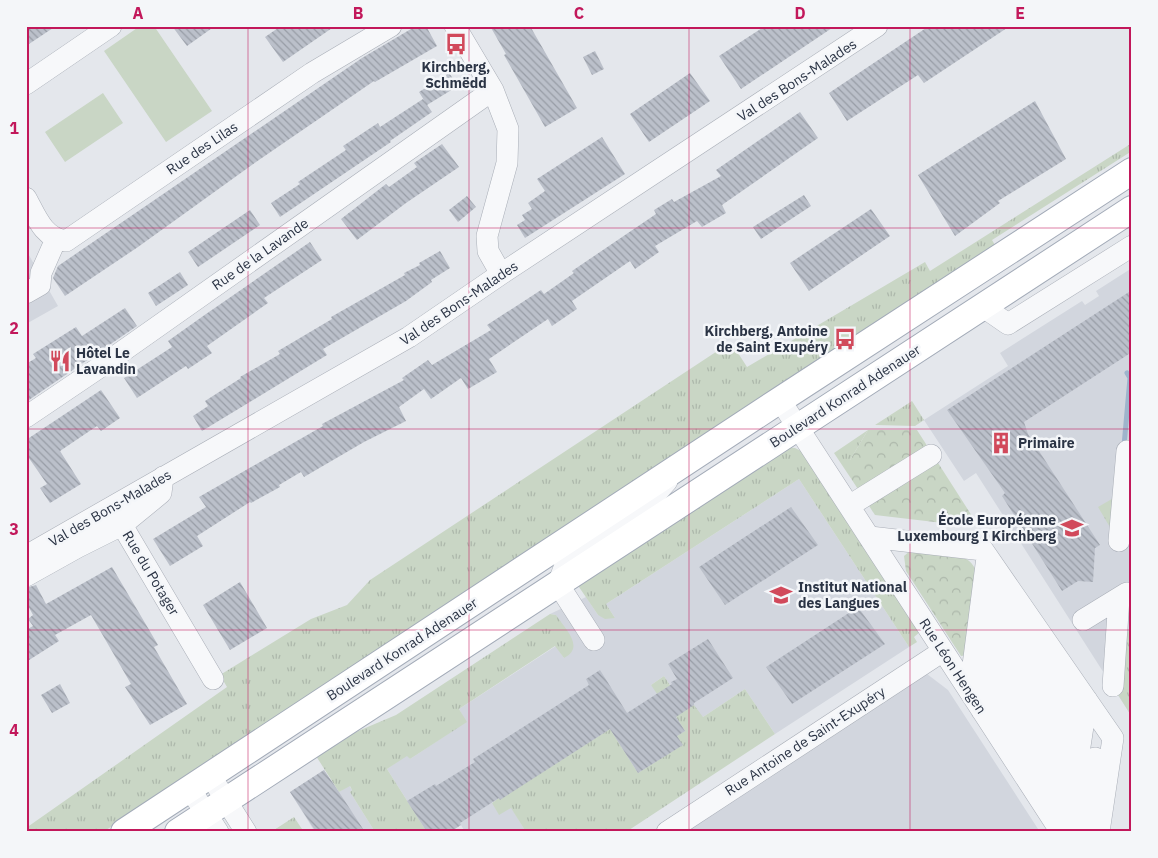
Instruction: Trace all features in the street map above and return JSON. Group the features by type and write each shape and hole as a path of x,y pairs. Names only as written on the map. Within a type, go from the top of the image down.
{"main road":[{"name":"Boulevard Konrad Adenauer","path":"124,832 780,400 1132,171"},
{"name":"Boulevard Konrad Adenauer","path":"178,832 216,815 558,584 1132,208"}],"street":[{"path":"26,84 110,26"},
{"name":"Rue des Lilas","path":"56,240 66,240 75,235 312,73 391,26"},
{"path":"455,26 493,90 508,129 507,163 487,236 488,252 500,274"},
{"name":"Val des Bons-Malades","path":"26,556 408,337 500,274 877,26"},
{"name":"Rue de la Lavande","path":"26,417 119,354 493,90"},
{"path":"26,198 43,230 56,240 41,273 40,285 26,293"},
{"path":"982,306 1008,324 1132,246"},
{"name":"Rue Léon Hengen","path":"780,400 1060,828"},
{"path":"1119,541 1126,451"},
{"path":"850,506 932,455"},
{"name":"Boulevard Konrad Adenauer","path":"558,584 564,568 574,554 647,504 680,466"},
{"name":"Rue du Potager","path":"163,477 161,493 122,526 213,679"},
{"path":"26,576 78,547 122,526"},
{"path":"870,537 983,550 1113,738 1099,832"},
{"path":"968,689 972,673 987,557"},
{"path":"982,711 1001,577"},
{"path":"558,584 594,640"},
{"path":"1083,620 1126,594"},
{"path":"1113,686 1126,594"},
{"path":"996,732 1016,598"},
{"path":"1011,754 1030,618"},
{"path":"1025,776 1044,639"},
{"name":"Rue Antoine de Saint-Exupéry","path":"667,832 944,651"},
{"path":"1039,798 1058,659"},
{"path":"1060,828 1071,678"},
{"path":"1060,828 1087,700"},
{"path":"1084,832 1101,720"},
{"path":"200,782 216,815 246,832"}],"shaded area":[{"path":"26,250 58,306 26,324"},
{"name":"École Européenne Luxembourg I Kirchberg","path":"1132,268 1132,717 976,473 964,481 924,420 1008,366 1000,353 1082,301 1085,305 1099,296 1096,291"},
{"path":"799,479 909,647 775,734 745,689 703,717 686,710 664,676 651,685 660,692 685,731 683,745 638,773 610,730 500,800 492,802 499,814 511,807 526,832 465,832 461,825 450,832 427,832 387,769 407,755 410,759 466,722 459,709 556,646 564,658 556,615 550,614 586,597 598,615 615,618 606,604"},
{"path":"927,674 948,690 1040,832 684,832"},
{"path":"324,770 339,792 349,785 352,790 350,792 375,832 315,832 290,792"}],"green space":[{"path":"140,26 154,26 212,111 166,142 104,51"},
{"path":"103,93 123,123 65,162 45,132"},
{"path":"1132,143 1132,151 992,240 995,245 103,832 26,832 26,828 227,687 220,675 311,619 347,605 370,580 731,342 747,367 925,262 930,271"},
{"path":"912,401 924,420 915,426 875,425"},
{"path":"868,430 850,460 850,477 834,453"},
{"path":"868,430 917,430 972,516 960,525 875,515 850,477 850,460"},
{"path":"786,447 795,448 803,452 921,631 914,637 917,642 909,647 799,479 606,604 615,618 605,619 598,615 579,587 579,579"},
{"path":"1117,496 1111,529 1098,507"},
{"path":"910,551 947,554 961,557 972,563 978,574 971,655 961,656 906,571 904,556"},
{"path":"550,614 556,615 572,638 573,649 570,654 564,658 555,646 459,709 467,722 410,759 407,756 387,769 427,832 375,832 350,792 352,790 350,786 339,792 316,756 351,734 396,715"},
{"path":"1132,629 1132,717 1117,693 1121,636"},
{"path":"664,676 686,710 694,705 703,717 745,689 775,734 626,832 526,832 511,808 499,815 492,803 610,729 638,773 682,745 677,736 685,731 660,692 657,694 651,685"},
{"path":"294,817 304,832 271,832"}],"building":[{"path":"26,26 56,26 26,46"},
{"path":"172,26 215,26 187,46"},
{"path":"281,26 335,26 283,62 265,37"},
{"path":"416,26 426,26 437,46 374,81 65,296 53,278 58,266 362,58"},
{"path":"490,26 530,26 577,108 545,127 504,55 506,54"},
{"path":"765,26 835,26 741,89 719,56"},
{"path":"929,26 1010,26 924,83 918,75 847,121 829,93"},
{"path":"595,51 604,69 592,75 583,57"},
{"path":"449,73 458,86 427,105 419,92"},
{"path":"690,73 710,101 649,142 630,114"},
{"path":"423,99 432,112 280,217 271,203 300,184 298,182 346,150 343,146 378,123 380,127"},
{"path":"1035,101 1066,159 998,201 1000,203 955,236 918,175"},
{"path":"800,112 818,138 722,205 726,213 702,227 697,221 655,246 659,252 635,269 630,261 572,301 577,309 552,326 548,319 489,359 497,372 468,389 461,378 431,399 424,389 399,407 406,421 364,442 304,477 301,472 279,485 280,487 250,502 197,536 203,546 170,566 153,539 206,507 199,497 323,426 322,424 404,380 402,378 428,360 432,365 491,330 487,325 541,290 544,294 574,273 572,271 656,214 654,210 672,199 674,202 721,176 716,170"},
{"path":"602,137 625,174 525,238 517,225 525,220 522,215 532,209 528,203 545,191 537,179"},
{"path":"442,144 459,167 406,203 357,240 341,219 386,184 389,187 417,167 414,163"},
{"path":"804,195 811,206 761,239 753,227"},
{"path":"467,196 476,207 458,222 449,210"},
{"path":"871,209 890,236 809,291 790,263"},
{"path":"250,210 260,225 198,267 188,252"},
{"path":"310,242 322,260 264,298 268,303 207,346 212,353 188,369 186,366 137,398 124,378 172,347 168,341"},
{"path":"440,251 450,268 431,280 432,282 406,301 323,349 327,355 202,431 193,416 208,406 205,401 240,377 280,354 278,351 332,319 331,317 405,275 404,273 420,265 419,263"},
{"path":"180,272 188,285 156,306 148,293"},
{"name":"Primaire","path":"1132,290 1132,352 1024,422 1028,434 1100,545 1095,548 1093,582 1078,581 1062,591 1002,496 1005,493 947,410"},
{"name":"Hôtel Le Lavandin","path":"125,308 137,326 26,402 26,364 36,358 33,354 76,327 82,336"},
{"path":"101,390 120,418 101,431 97,426 60,451 81,484 50,503 40,488 47,484 26,454 26,440"},
{"path":"791,507 818,545 725,605 699,567"},
{"path":"112,567 158,645 154,647 187,704 150,725 125,687 131,684 91,615 55,635 59,641 26,662 26,630 33,626 28,619 33,615 26,602 26,588 36,585 46,604"},
{"path":"240,582 267,628 230,650 203,605"},
{"path":"858,607 885,644 792,704 766,667"},
{"path":"708,639 733,678 676,717 685,731 677,736 683,745 638,773 610,729 500,800 499,798 460,823 461,825 450,832 427,832 407,801 475,762 473,759 589,685 586,679 600,670 627,713 672,684 671,682 677,679 668,664"},
{"path":"60,684 70,703 52,713 41,695"},
{"path":"324,770 365,832 316,832 290,792"}],"waterway":[{"path":"1124,446 1130,378 1127,373"}],"place":[{"name":"Kirchberg, Schmëdd","path":"456,44"},
{"name":"Kirchberg, Antoine de Saint Exupéry","path":"845,339"},
{"name":"Hôtel Le Lavandin","path":"60,361"},
{"name":"Primaire","path":"1001,443"},
{"name":"École Européenne Luxembourg I Kirchberg","path":"1072,528"},
{"name":"Institut National des Langues","path":"781,595"}]}
